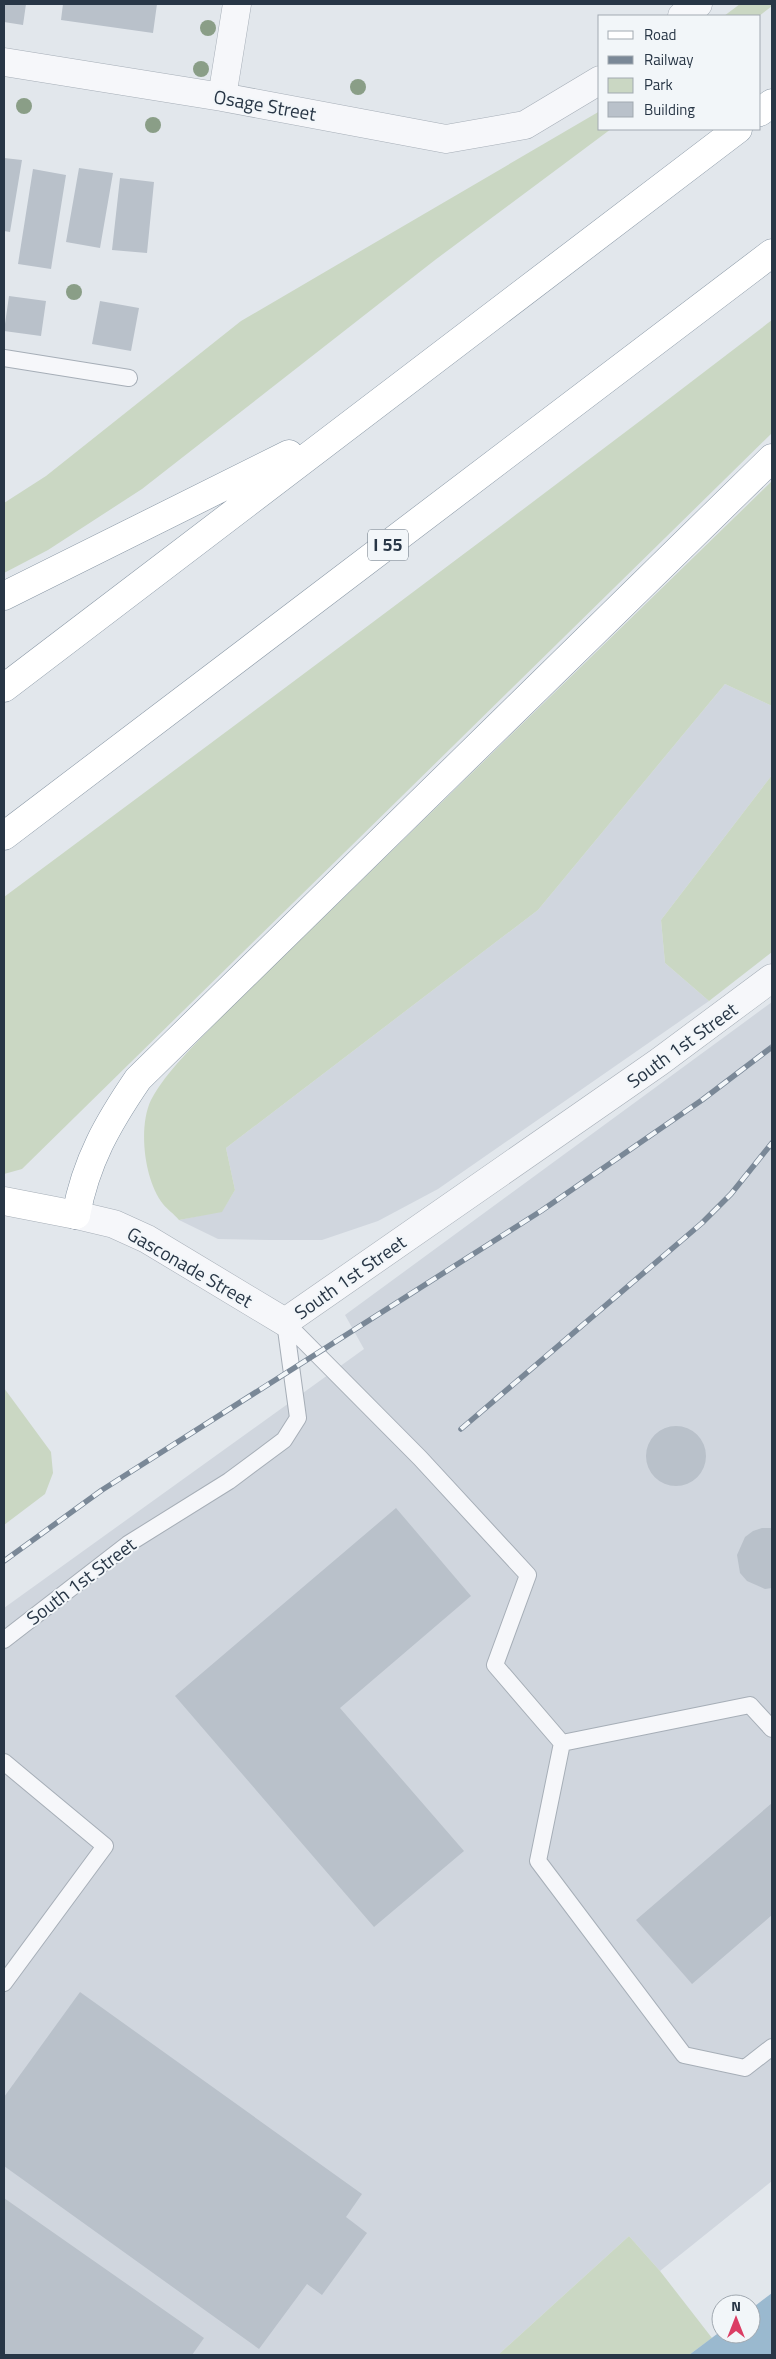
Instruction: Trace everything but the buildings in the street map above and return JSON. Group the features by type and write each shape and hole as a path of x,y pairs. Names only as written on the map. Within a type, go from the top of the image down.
{"main road":[{"path":"761,111 772,103"},
{"path":"4,688 737,130"},
{"name":"I 55","path":"4,836 772,253"},
{"path":"4,596 347,426"},
{"path":"76,1215 80,1190 91,1158 113,1116 138,1079 772,458"},
{"name":"Gasconade Street","path":"4,1202 76,1215"}],"street":[{"path":"222,97 237,4"},
{"path":"683,15 698,4"},
{"name":"Osage Street","path":"4,62 222,97 446,139 525,126 598,81"},
{"name":"South 1st Street","path":"285,1322 659,1062 772,978"},
{"name":"Gasconade Street","path":"76,1215 114,1224 147,1239 285,1322"}],"lane":[{"path":"4,358 129,378"},
{"path":"285,1322 420,1458 528,1575 495,1665 562,1743"},
{"name":"South 1st Street","path":"4,1640 128,1544 230,1481 284,1440 298,1418 285,1322"},
{"path":"562,1743 750,1705 772,1729"},
{"path":"562,1743 538,1861 684,2055 745,2068 772,2047"},
{"path":"4,1762 105,1846 4,1983"}],"shaded area":[{"path":"725,684 772,706 772,775 661,920 665,963 709,1001 438,1189 378,1221 322,1240 270,1240 218,1239 179,1220 222,1211 235,1190 226,1148 538,910"},
{"path":"772,1002 772,2181 660,2271 629,2236 498,2355 4,2355 4,1608 364,1349 345,1315"}],"green space":[{"path":"740,4 772,4 760,15 725,15"},
{"path":"598,112 598,130 610,130 435,260 142,489 48,550 4,573 4,503 46,476 241,321"},
{"path":"772,320 772,433 22,1169 4,1174 4,897 485,538"},
{"path":"772,481 772,706 725,684 538,910 226,1148 235,1190 222,1212 179,1220 156,1194 147,1168 145,1153 144,1138 147,1111 151,1100 166,1078 221,1017"},
{"path":"772,775 772,952 709,1001 665,963 661,920"},
{"path":"4,1388 51,1452 53,1473 45,1494 4,1525"},
{"path":"629,2236 660,2271 711,2337 711,2339 689,2355 498,2355"}],"water":[{"path":"772,2293 772,2355 689,2355 711,2338 711,2344 761,2344 761,2301"}],"railway":[{"path":"4,1561 102,1490 541,1211 702,1100 772,1047"},
{"path":"461,1429 702,1223 731,1194 772,1143"}]}
